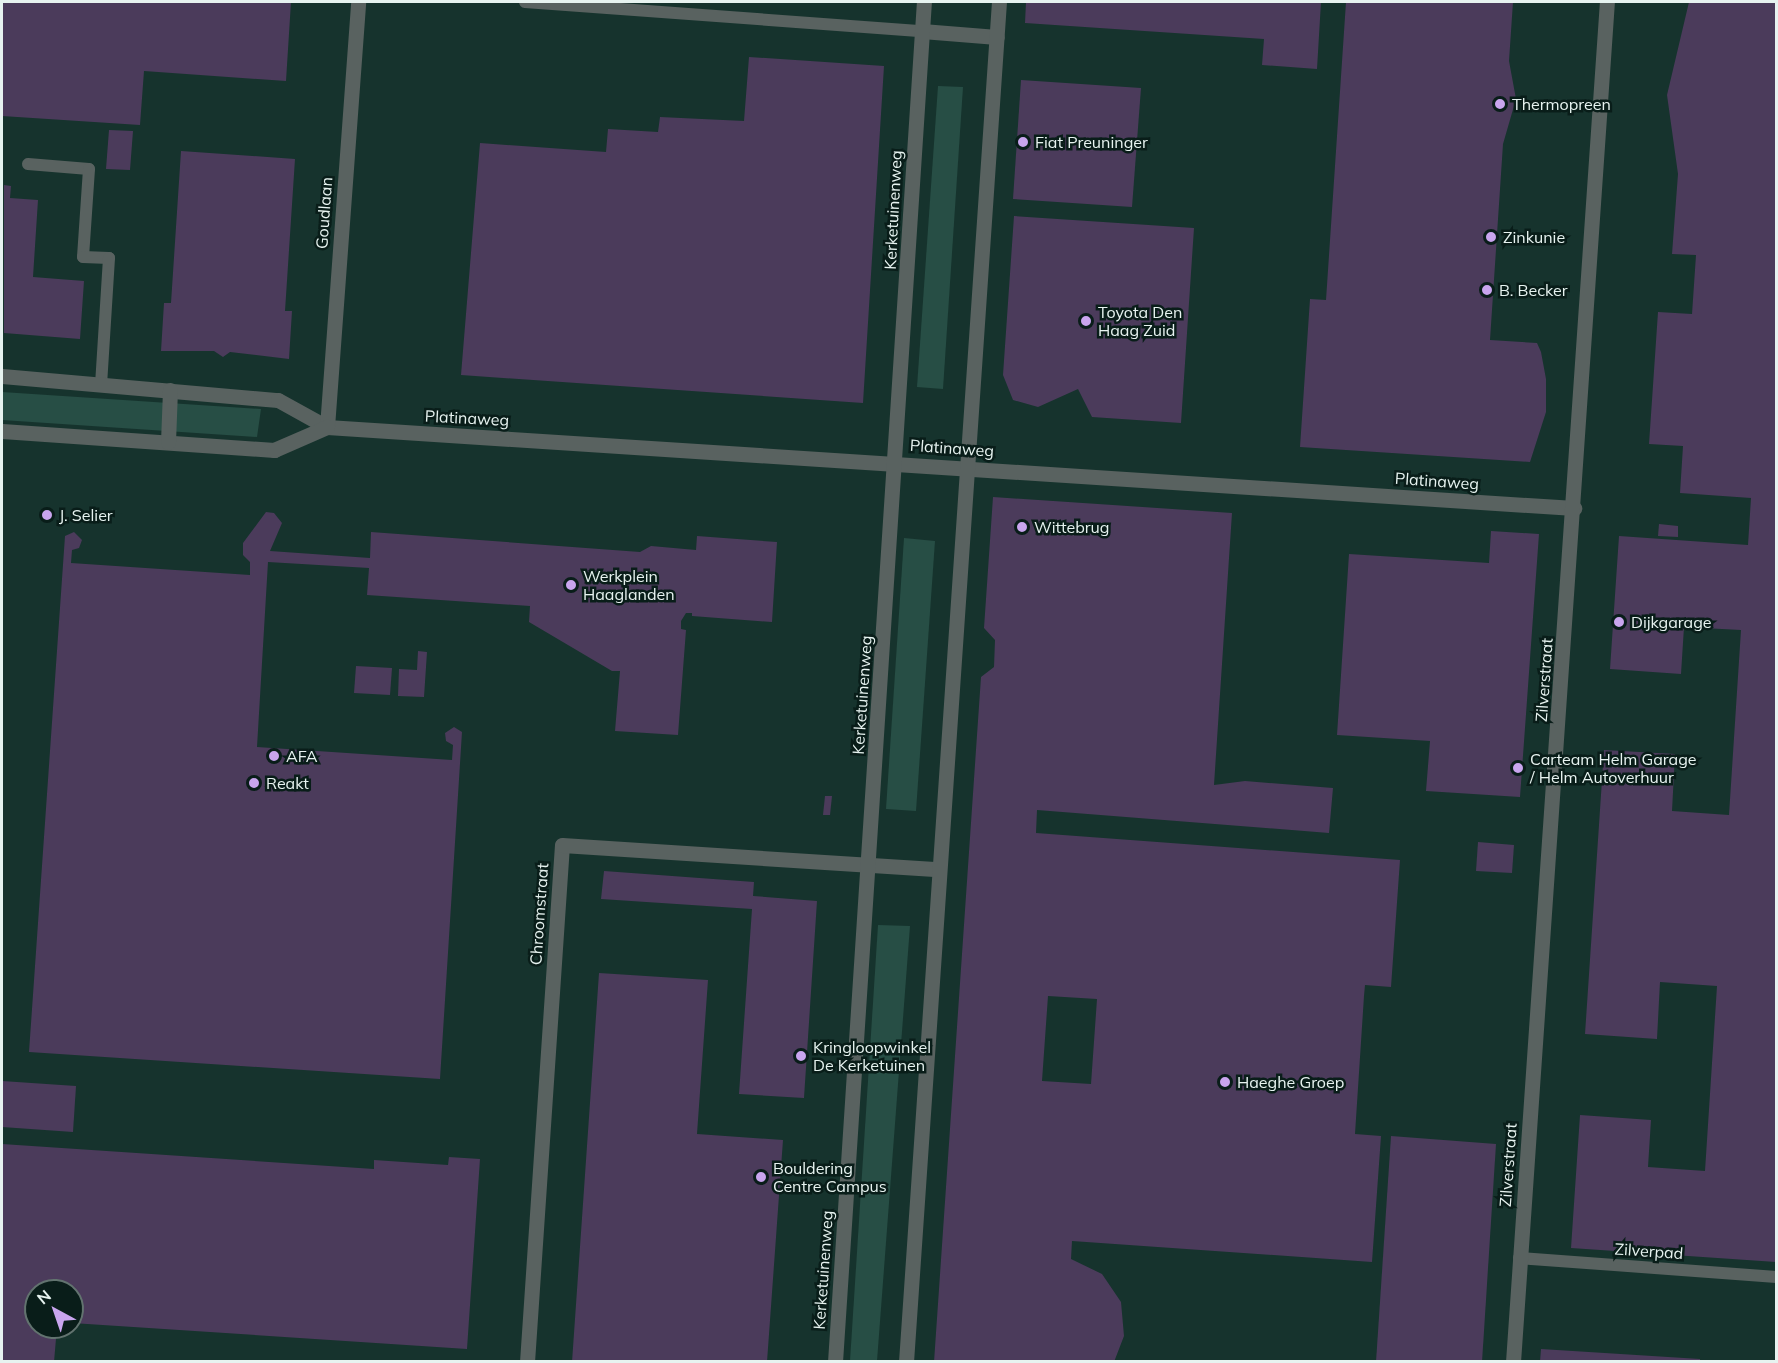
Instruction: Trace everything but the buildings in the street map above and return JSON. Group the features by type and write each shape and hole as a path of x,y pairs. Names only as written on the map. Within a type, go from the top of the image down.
{"street":[{"name":"Goudlaan","path":"327,428 358,2"},
{"name":"Kerketuinenweg","path":"835,1362 870,865 924,2"},
{"path":"906,1362 999,2"},
{"name":"Zilverstraat","path":"1513,1362 1574,508 1607,2"},
{"path":"922,31 997,37"},
{"name":"Platinaweg","path":"2,376 278,400 327,428"},
{"path":"168,442 170,390"},
{"name":"Platinaweg","path":"2,430 274,450 327,428 896,461 1574,508"},
{"name":"Chroomstraat","path":"527,1362 561,845 938,869"}],"lane":[{"path":"525,2 922,31"},
{"path":"28,164 89,169 83,257 109,258 102,384"},
{"name":"Zilverpad","path":"1519,1258 1776,1277"}],"shaded area":[{"path":"2,2 1776,2 1776,1361 2,1362"}],"green space":[{"path":"938,86 963,87 943,389 917,387"},
{"path":"2,392 261,409 257,437 2,420"},
{"path":"904,538 935,541 916,811 886,809"},
{"path":"878,925 910,926 877,1361 850,1361"}],"place":[{"name":"Thermopreen","path":"1500,104"},
{"name":"Fiat Preuninger","path":"1023,142"},
{"name":"Zinkunie","path":"1491,237"},
{"name":"B. Becker","path":"1487,290"},
{"name":"Toyota Den Haag Zuid","path":"1086,321"},
{"name":"J. Selier","path":"47,515"},
{"name":"Wittebrug","path":"1022,527"},
{"name":"Werkplein Haaglanden","path":"571,585"},
{"name":"Dijkgarage","path":"1619,622"},
{"name":"AFA","path":"274,756"},
{"name":"Carteam Helm Garage / Helm Autoverhuur","path":"1518,768"},
{"name":"Reakt","path":"254,783"},
{"name":"Kringloopwinkel De Kerketuinen","path":"801,1056"},
{"name":"Haeghe Groep","path":"1225,1082"},
{"name":"Bouldering Centre Campus","path":"761,1177"}]}
